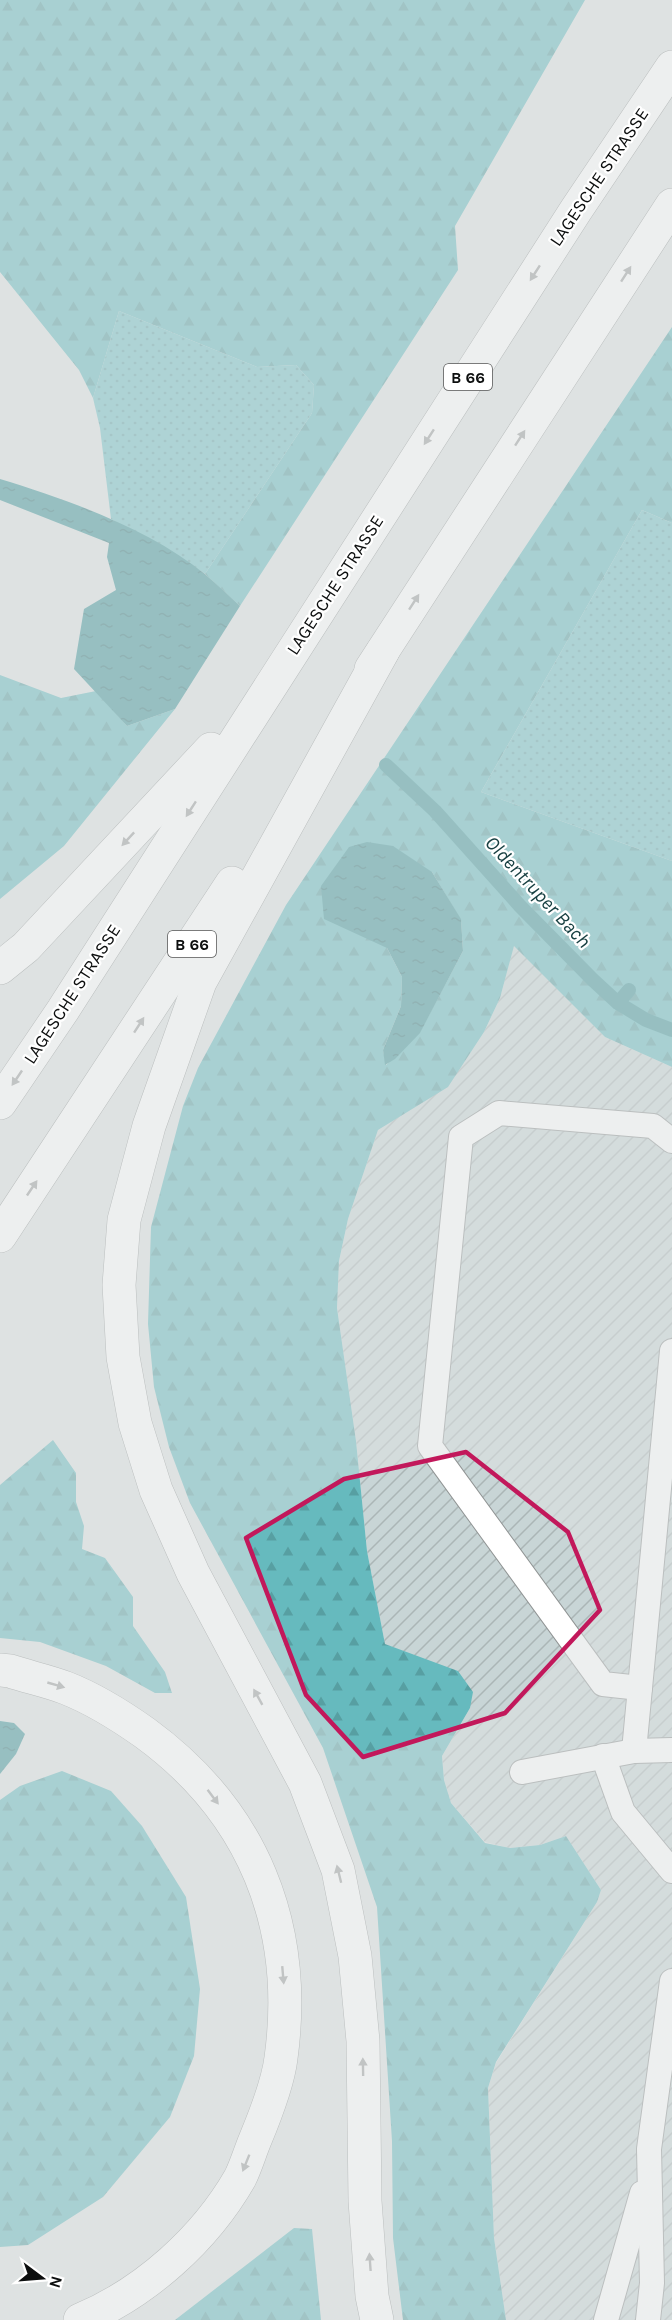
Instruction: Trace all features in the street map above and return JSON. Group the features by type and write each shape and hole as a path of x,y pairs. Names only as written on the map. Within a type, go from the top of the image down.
{"highway":[{"name":"LAGESCHE STRASSE","path":"0,1103 63,1010 569,220 672,67"},
{"name":"B 66","path":"0,1236 672,205"},
{"path":"377,2320 372,2295 365,2201 363,2041 356,1956 338,1870 305,1784 203,1593 156,1490 133,1412 123,1357 119,1285 124,1220 146,1136 200,982 383,651"},
{"path":"0,968 26,947 268,688"},
{"path":"0,1670 67,1688 119,1715 167,1749 208,1789 237,1829 264,1882 279,1932 285,1998 281,2060 263,2122 240,2177 201,2233 151,2279 99,2312 80,2320"}],"lane":[{"path":"640,1688 603,1684 430,1446 461,1137 499,1113 653,1126 672,1141"},
{"path":"634,1750 672,1351"},
{"path":"522,1772 634,1750 672,1750"},
{"path":"603,1756 623,1812 672,1871"},
{"path":"648,2320 652,2283 648,2149 672,1981"},
{"path":"606,2320 648,2174"}],"highlighted area":[{"path":"466,1452 568,1532 600,1610 505,1713 363,1757 306,1695 246,1538 344,1479"}],"shaded area":[{"path":"119,311 257,367 296,365 314,385 312,413 205,574 163,547 111,519 100,428 93,398"},
{"path":"642,510 672,523 672,861 481,792"},
{"path":"514,945 605,1037 672,1067 672,2320 506,2320 494,2238 488,2088 496,2063 597,1902 601,1890 566,1836 540,1845 509,1848 485,1842 451,1803 444,1780 442,1756 470,1708 411,1655 385,1644 367,1551 356,1441 337,1308 339,1261 348,1219 378,1130 448,1086 484,1032 500,998"}],"green space":[{"path":"0,0 585,0 455,226 458,270 240,606 205,574 312,413 314,385 296,365 257,367 119,311 93,398 79,370 0,272"},
{"path":"672,327 672,523 642,510 481,792 672,861 672,1067 605,1037 514,946 500,998 484,1032 448,1087 378,1130 348,1219 339,1261 337,1308 356,1441 367,1551 385,1644 458,1671 473,1692 470,1708 442,1756 444,1780 451,1803 485,1843 510,1848 540,1845 566,1836 601,1890 597,1902 496,2062 488,2088 494,2238 506,2320 403,2320 393,2238 392,2141 377,1907 323,1748 190,1503 169,1447 154,1387 148,1324 151,1227 183,1106 198,1068 286,905","holes":["432,872 461,920 463,951 420,1032 386,1065 383,1050 401,1006 402,977 387,948"]},
{"path":"0,675 61,698 96,691 127,726 175,709 64,846 0,899"},
{"path":"53,1440 76,1473 76,1502 84,1526 82,1549 105,1558 133,1597 133,1626 165,1672 172,1693 155,1693 106,1666 40,1642 0,1638 0,1485"},
{"path":"62,1771 111,1791 142,1826 186,1897 200,1989 194,2056 170,2117 103,2197 28,2245 0,2247 0,1800 20,1786"},
{"path":"294,2228 312,2229 321,2320 175,2320"}],"water":[{"path":"0,479 81,506 134,530 184,559 206,575 240,606 175,709 127,726 74,669 84,609 116,590 107,557 109,543 0,500"},
{"path":"367,842 393,846 432,872 461,919 463,951 420,1033 395,1059 385,1065 383,1050 401,1006 402,977 387,948 324,919 321,886 349,847"},
{"path":"0,1721 14,1723 25,1734 16,1754 0,1774"}],"waterway":[{"name":"Oldentruper Bach","path":"386,765 435,811 520,906 593,980 618,1003 646,1020 672,1030"},
{"path":"618,1003 629,990"}]}
